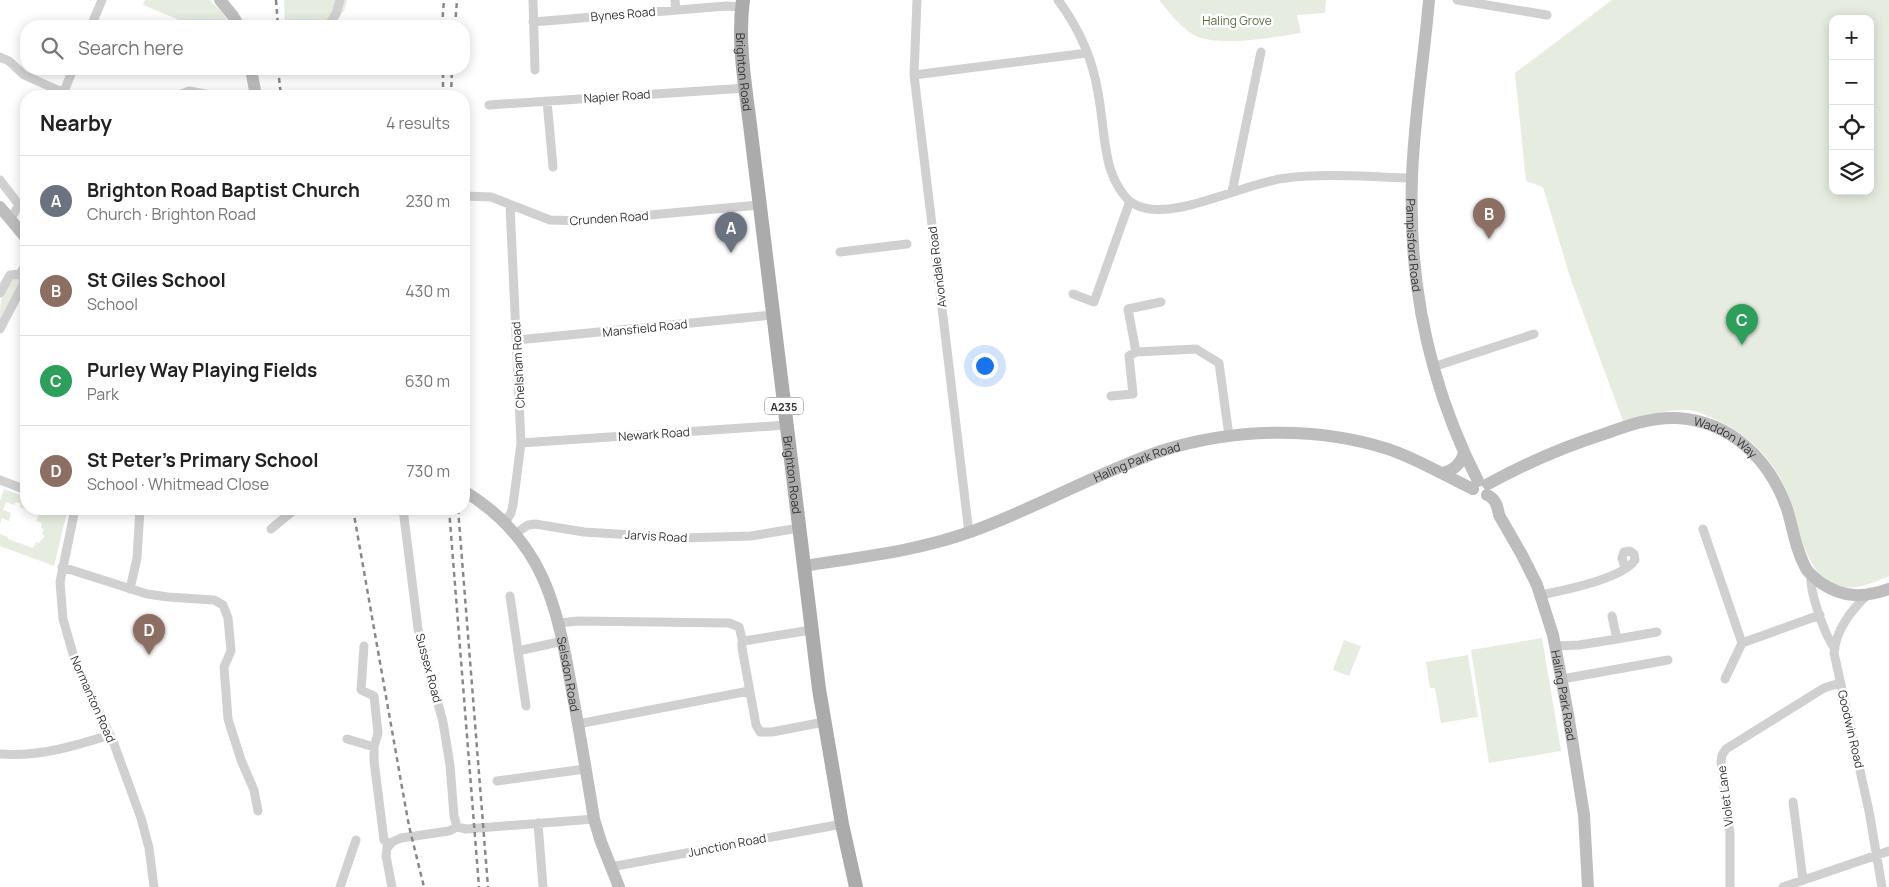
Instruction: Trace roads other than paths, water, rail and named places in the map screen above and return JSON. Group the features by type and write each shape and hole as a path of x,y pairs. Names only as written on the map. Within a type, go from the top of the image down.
{"main road":[{"name":"Brighton Road","path":"743,2 742,31 746,88 811,630 824,722 842,824 856,887"}],"street":[{"path":"94,20 102,0"},
{"path":"220,0 236,20"},
{"path":"332,20 340,0"},
{"path":"533,0 535,70"},
{"path":"675,0 676,10"},
{"name":"Avondale Road","path":"917,0 914,76 968,533"},
{"path":"1058,0 1087,53 1098,92 1110,169 1117,185 1130,201 1142,207 1167,209 1193,204 1262,182 1287,177 1412,178"},
{"name":"Pampisford Road","path":"1429,0 1415,127 1412,178 1414,269 1423,327 1433,367 1450,420 1481,489"},
{"path":"1457,0 1547,16"},
{"name":"Bynes Road","path":"533,22 726,6 743,2"},
{"path":"1232,192 1261,52"},
{"path":"914,76 1087,53"},
{"path":"0,57 9,61 20,71"},
{"path":"24,75 58,90"},
{"path":"62,90 65,89 71,75"},
{"path":"252,75 255,90"},
{"name":"Napier Road","path":"489,105 746,88"},
{"path":"547,101 552,167"},
{"path":"0,180 18,205 10,220"},
{"name":"Crunden Road","path":"470,196 491,197 550,220 584,221 759,205"},
{"path":"1073,294 1094,302 1130,201"},
{"name":"Chelsham Road","path":"505,523 512,509 521,443 510,205"},
{"path":"0,207 20,231"},
{"path":"840,252 907,244"},
{"path":"0,293 10,275 20,274"},
{"path":"0,329 20,290"},
{"path":"1136,352 1128,309 1161,302"},
{"path":"0,307 8,312"},
{"name":"Mansfield Road","path":"517,340 773,315"},
{"path":"1433,367 1534,334"},
{"path":"1111,396 1133,394 1129,356 1136,352 1196,349 1219,363 1229,436"},
{"name":"Waddon Way","path":"1481,489 1570,446 1634,424 1672,418 1701,422 1716,427 1738,439 1764,463 1781,493 1801,556 1811,575"},
{"name":"Newark Road","path":"521,443 787,425"},
{"name":"Haling Park Road","path":"804,566 936,543 998,522 1123,466 1162,451 1229,436 1288,432 1348,438 1390,450 1481,489 1490,496 1498,507 1499,515 1522,555 1541,595 1562,680 1584,814 1588,887"},
{"path":"1442,473 1457,467 1464,453"},
{"path":"0,481 20,488"},
{"name":"Selsdon Road","path":"470,496 516,534 542,577 559,623 563,641 594,819 619,887"},
{"name":"Normanton Road","path":"75,515 62,567 60,582 61,604 70,645 78,669 110,735 144,828 152,859 154,887"},
{"path":"130,589 137,558 140,515"},
{"path":"271,529 288,515"},
{"name":"Sussex Road","path":"404,515 418,629 443,722 457,827"},
{"name":"Jarvis Road","path":"516,534 528,525 535,524 584,532 682,538 751,536 799,528"},
{"path":"1703,529 1742,643 1725,679"},
{"path":"62,567 130,589 162,597 214,600 225,608 228,618 231,651 224,667 228,719 230,730 255,793 258,811"},
{"path":"1541,595 1593,582 1625,568"},
{"path":"1811,575 1837,592 1849,595 1866,596 1889,589"},
{"name":"Goodwin Road","path":"1811,575 1810,581 1820,615 1828,640 1834,649 1834,658 1868,802 1882,887"},
{"path":"510,596 526,706"},
{"path":"1834,649 1844,623 1866,596"},
{"path":"1742,643 1820,615"},
{"path":"1612,616 1617,639"},
{"path":"559,623 578,621 729,623 739,627 743,642 742,648 749,691 756,725 760,732 772,732 824,722"},
{"path":"743,642 811,630"},
{"path":"1555,646 1579,645 1657,632"},
{"path":"518,651 563,641"},
{"path":"364,646 360,690 374,696 378,732 374,747 374,761 384,840 389,844"},
{"path":"1562,680 1668,660"},
{"name":"Violet Lane","path":"1730,887 1730,834 1721,769 1722,755 1726,749 1824,688 1840,683"},
{"path":"578,724 749,691"},
{"path":"0,754 48,752 110,735"},
{"path":"347,740 374,747"},
{"path":"497,780 585,769"},
{"path":"1793,802 1803,880"},
{"path":"392,887 386,856 387,848 389,844 401,838 446,831 457,827 466,829 594,819"},
{"path":"538,823 543,887"},
{"name":"Junction Road","path":"611,867 842,824"},
{"path":"340,887 356,840"},
{"path":"1783,887 1889,851"}],"railway":[{"path":"276,0 278,20"},
{"path":"442,20 444,0"},
{"path":"455,20 457,0"},
{"path":"279,75 280,90"},
{"path":"443,75 443,90"},
{"path":"451,90 452,75"},
{"path":"354,515 409,826 424,887"},
{"path":"449,515 479,887"},
{"path":"458,515 488,887"}],"place":[{"name":"St Giles School","path":"1489,239"},
{"name":"Brighton Road Baptist Church","path":"731,253"},
{"name":"Purley Way Playing Fields","path":"1742,345"},
{"name":"St Peter's Primary School","path":"149,655"}],"park label":[{"name":"Haling Grove","path":"1237,20"}]}
